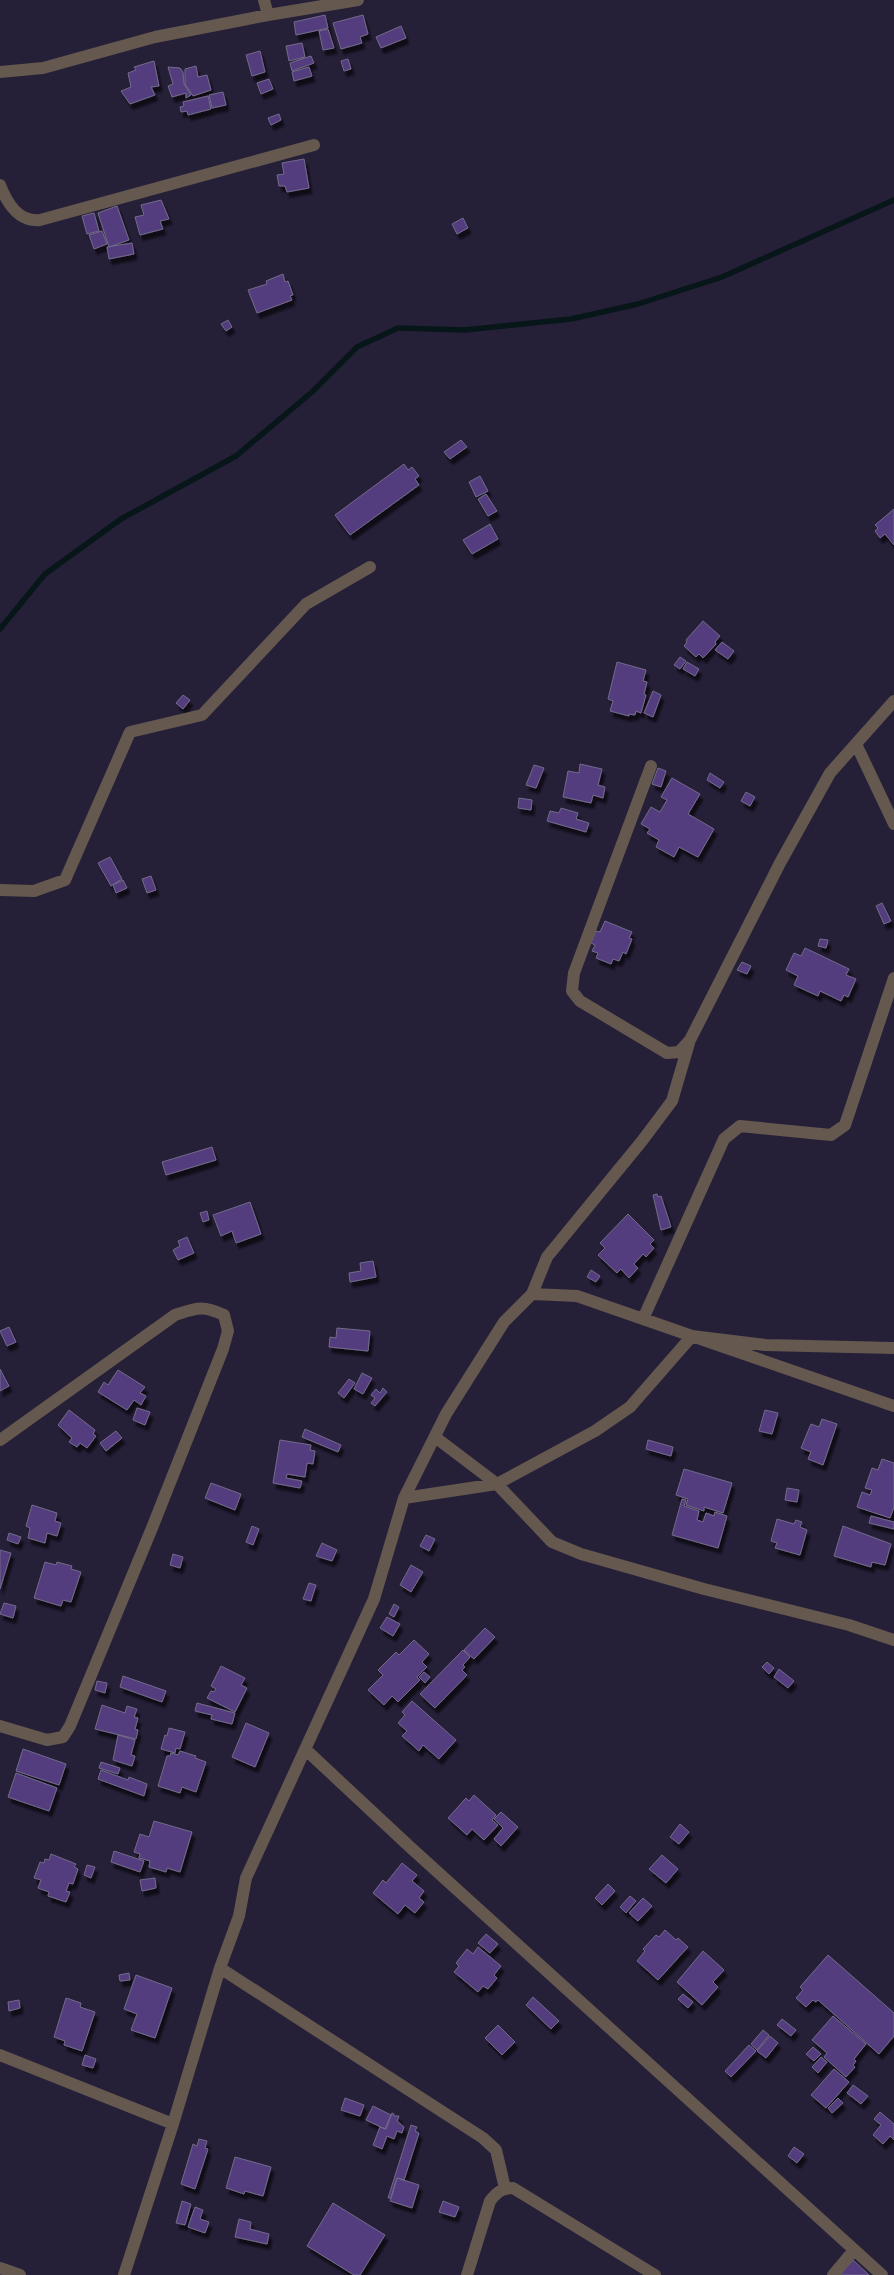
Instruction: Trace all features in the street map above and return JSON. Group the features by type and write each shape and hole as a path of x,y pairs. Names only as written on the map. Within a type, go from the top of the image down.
{"street":[{"path":"264,0 268,15"},
{"path":"0,72 44,68 154,37 358,0"},
{"path":"0,185 8,204 25,218 40,220 314,145"},
{"path":"0,890 34,891 65,880 130,732 202,715 306,604 370,567"},
{"path":"124,2275 173,2124 220,1968 239,1916 246,1878 374,1599 404,1498 446,1414 504,1322 532,1294 546,1257 642,1142 672,1101 690,1040 780,863 830,773 894,701"},
{"path":"856,744 894,824"},
{"path":"651,766 574,973 572,991 580,1001 667,1052 679,1052 690,1040"},
{"path":"643,1319 724,1139 740,1126 831,1135 845,1125 894,978"},
{"path":"532,1294 577,1296 894,1406"},
{"path":"0,1440 175,1314 193,1309 208,1308 224,1315 228,1331 223,1349 152,1528 70,1726 63,1736 47,1740 0,1726"},
{"path":"692,1336 765,1345 894,1348"},
{"path":"404,1498 497,1484 595,1431 630,1407 692,1336"},
{"path":"435,1436 497,1484 552,1542 581,1554 704,1589 849,1626 894,1640"},
{"path":"305,1749 410,1848 882,2275"},
{"path":"220,1968 483,2138 496,2150 505,2188"},
{"path":"0,2055 173,2124"},
{"path":"466,2275 490,2201 497,2192 505,2188 513,2188 655,2275"},
{"path":"833,2275 854,2250"},
{"path":"0,2268 20,2275"}],"building":[{"path":"325,15 328,28 296,35 294,22"},
{"path":"363,15 368,34 360,37 362,43 341,49 333,23"},
{"path":"401,26 406,38 381,48 376,37"},
{"path":"328,29 334,48 323,50 319,31"},
{"path":"302,43 305,57 289,61 286,46"},
{"path":"260,51 265,72 252,76 246,55"},
{"path":"311,56 314,63 292,71 290,63"},
{"path":"348,59 351,69 344,71 341,61"},
{"path":"154,61 159,86 151,87 155,95 130,104 121,91 131,87 128,73 136,70 134,67"},
{"path":"196,66 198,77 207,75 211,90 193,96 185,84 185,69"},
{"path":"168,67 180,68 183,72 184,84 191,95 186,98 186,93 172,97 168,86 173,84"},
{"path":"309,67 312,76 294,81 292,72"},
{"path":"269,79 273,89 261,94 257,83"},
{"path":"223,92 226,105 212,108 209,95"},
{"path":"208,96 211,109 188,115 187,111 181,112 180,107 184,106 183,102"},
{"path":"279,114 281,120 271,125 268,118"},
{"path":"304,159 309,188 287,192 285,186 279,186 277,175 284,174 282,163"},
{"path":"161,200 169,219 160,221 163,229 140,235 135,217 144,215 141,205"},
{"path":"117,206 129,240 109,247 98,213"},
{"path":"94,213 99,231 87,234 82,216"},
{"path":"463,218 468,228 457,234 452,224"},
{"path":"102,231 107,244 94,249 89,235"},
{"path":"132,243 134,254 109,259 107,247"},
{"path":"283,274 285,282 288,281 293,295 290,296 292,300 257,313 248,290 267,284 266,281"},
{"path":"228,320 232,327 226,331 221,324"},
{"path":"461,440 467,447 450,459 444,452"},
{"path":"404,464 408,470 412,467 419,476 415,479 419,485 350,535 335,515"},
{"path":"480,476 488,491 476,497 469,482"},
{"path":"486,494 497,511 488,516 478,499"},
{"path":"894,509 894,545 885,534 880,538 875,531 878,528 875,525"},
{"path":"490,524 498,539 472,554 463,540"},
{"path":"703,621 720,636 715,642 716,644 703,658 699,654 696,657 684,646 687,642 686,640"},
{"path":"722,642 734,651 728,659 715,650"},
{"path":"680,657 686,661 680,669 674,665"},
{"path":"617,662 646,670 643,681 647,682 644,694 646,695 641,713 636,711 635,715 629,714 629,716 610,711 613,701 608,699"},
{"path":"687,662 699,669 695,676 683,669"},
{"path":"653,691 661,695 653,717 644,713"},
{"path":"183,695 190,700 183,709 176,703"},
{"path":"580,764 602,769 598,785 605,787 603,798 593,795 591,803 563,797 568,771 579,773"},
{"path":"534,765 544,768 536,788 526,785"},
{"path":"658,768 666,771 661,787 652,784"},
{"path":"710,773 724,782 720,788 707,780"},
{"path":"672,778 700,794 688,814 714,829 698,857 679,847 674,857 656,847 659,840 647,833 650,829 641,824 651,807 660,812 667,800 661,797"},
{"path":"746,792 755,797 750,806 741,801"},
{"path":"519,798 532,800 531,810 518,808"},
{"path":"561,808 578,813 576,819 589,823 586,832 547,821 550,811 559,813"},
{"path":"110,857 122,879 111,886 98,863"},
{"path":"151,876 156,890 147,893 142,879"},
{"path":"123,880 127,888 116,893 113,885"},
{"path":"882,903 891,921 884,924 876,906"},
{"path":"605,921 632,932 629,938 632,939 626,954 623,952 619,961 613,959 611,964 596,958 598,953 592,951 595,945 591,943 596,931 600,932"},
{"path":"820,939 828,940 826,948 818,946"},
{"path":"805,948 849,969 846,975 856,979 848,997 844,995 841,1001 820,991 818,996 794,985 798,976 786,970 794,953 801,956"},
{"path":"742,962 751,966 747,974 737,970"},
{"path":"212,1147 216,1160 166,1175 162,1162"},
{"path":"657,1194 658,1197 661,1196 671,1227 661,1230 653,1195"},
{"path":"250,1202 261,1234 236,1243 232,1231 221,1236 213,1215"},
{"path":"207,1211 209,1220 203,1222 200,1213"},
{"path":"628,1214 654,1240 650,1244 654,1248 646,1257 643,1254 634,1264 638,1268 629,1278 621,1269 617,1273 598,1255 605,1248 600,1243"},
{"path":"187,1237 194,1253 178,1260 173,1250 180,1246 178,1241"},
{"path":"373,1261 376,1277 350,1282 349,1273 361,1271 360,1263"},
{"path":"591,1270 600,1276 596,1282 587,1277"},
{"path":"9,1327 16,1342 7,1346 0,1331"},
{"path":"337,1328 370,1331 368,1351 329,1347 330,1337 336,1338"},
{"path":"0,1369 9,1386 0,1391"},
{"path":"118,1370 145,1387 140,1393 146,1396 141,1405 134,1400 127,1410 98,1392 104,1382 108,1385"},
{"path":"362,1373 372,1378 363,1394 354,1389"},
{"path":"349,1379 355,1383 344,1398 338,1393"},
{"path":"383,1388 387,1392 375,1406 371,1403 375,1398 371,1395 376,1389 380,1393"},
{"path":"137,1408 150,1412 145,1425 133,1420"},
{"path":"69,1410 95,1430 93,1434 96,1436 87,1448 80,1443 77,1447 69,1442 72,1438 58,1425"},
{"path":"765,1410 778,1413 772,1434 759,1431"},
{"path":"822,1419 837,1424 823,1465 808,1459 811,1452 801,1448 811,1424 819,1427"},
{"path":"305,1429 341,1445 338,1452 302,1437"},
{"path":"116,1431 122,1438 106,1451 100,1443"},
{"path":"280,1440 311,1445 310,1450 315,1451 313,1464 307,1463 305,1477 287,1474 286,1478 302,1481 300,1488 273,1483"},
{"path":"648,1440 673,1447 671,1456 646,1449"},
{"path":"882,1459 894,1463 894,1507 890,1518 857,1507 862,1492 870,1495 872,1490 865,1488 872,1468 878,1470"},
{"path":"684,1469 732,1483 723,1513 704,1507 704,1511 686,1505 688,1499 676,1495"},
{"path":"211,1483 241,1494 235,1510 205,1498"},
{"path":"787,1488 799,1490 797,1502 785,1500"},
{"path":"682,1499 686,1500 684,1506 699,1511 697,1520 703,1522 706,1513 714,1516 715,1512 727,1516 718,1548 672,1535"},
{"path":"32,1505 57,1513 55,1521 61,1523 57,1536 47,1533 45,1543 28,1538 30,1528 26,1526"},
{"path":"871,1516 894,1522 894,1529 869,1523"},
{"path":"777,1519 794,1524 796,1520 802,1522 800,1527 807,1530 800,1555 775,1548 777,1543 771,1541"},
{"path":"252,1526 259,1529 253,1545 246,1542"},
{"path":"843,1526 891,1544 885,1565 872,1562 871,1567 834,1556"},
{"path":"9,1533 21,1537 18,1544 7,1540"},
{"path":"426,1535 435,1539 429,1551 420,1546"},
{"path":"322,1543 337,1550 332,1561 316,1556"},
{"path":"0,1550 11,1553 0,1589"},
{"path":"173,1554 183,1557 180,1568 170,1565"},
{"path":"45,1562 56,1565 57,1562 72,1566 71,1569 81,1572 71,1602 63,1600 61,1606 34,1598"},
{"path":"411,1565 423,1572 411,1592 400,1585"},
{"path":"309,1583 316,1585 311,1601 303,1599"},
{"path":"4,1603 16,1606 13,1618 0,1614"},
{"path":"394,1604 399,1607 394,1617 389,1614"},
{"path":"387,1617 400,1624 393,1636 380,1628"},
{"path":"485,1628 495,1637 474,1659 464,1650"},
{"path":"414,1640 429,1654 422,1662 427,1667 417,1677 420,1680 398,1702 392,1696 384,1705 368,1690 383,1675 378,1670 396,1652 399,1655"},
{"path":"463,1650 470,1657 463,1665 465,1667 462,1670 467,1675 435,1708 420,1694"},
{"path":"767,1662 774,1668 769,1674 762,1667"},
{"path":"221,1666 245,1678 241,1685 247,1688 235,1712 207,1698 211,1691 214,1692 216,1689 211,1686"},
{"path":"779,1669 794,1681 788,1688 774,1677"},
{"path":"424,1672 430,1677 425,1683 419,1677"},
{"path":"123,1676 166,1691 162,1702 120,1687"},
{"path":"97,1681 107,1683 105,1693 95,1690"},
{"path":"412,1701 456,1740 439,1759 423,1745 419,1751 402,1736 407,1731 398,1723 405,1715 402,1712"},
{"path":"197,1703 235,1713 232,1724 211,1719 212,1715 195,1711"},
{"path":"102,1705 125,1713 127,1706 137,1709 134,1717 138,1718 135,1729 138,1730 136,1739 95,1729"},
{"path":"246,1723 269,1733 255,1767 232,1757"},
{"path":"169,1728 185,1732 180,1749 176,1748 175,1753 161,1749"},
{"path":"118,1735 135,1740 131,1755 135,1756 132,1766 113,1760"},
{"path":"23,1749 66,1764 59,1785 16,1771"},
{"path":"180,1751 196,1756 195,1758 206,1762 196,1792 182,1787 180,1793 158,1786 167,1756 170,1756 171,1753 178,1755"},
{"path":"101,1762 120,1768 118,1774 99,1768"},
{"path":"101,1770 128,1780 129,1777 147,1784 144,1796 98,1779"},
{"path":"16,1773 57,1788 49,1811 8,1797"},
{"path":"474,1795 496,1815 492,1820 498,1825 484,1840 472,1829 467,1835 448,1818 466,1798 469,1801"},
{"path":"501,1812 518,1827 501,1846 494,1839 503,1828 494,1819"},
{"path":"154,1821 192,1832 180,1872 167,1868 166,1872 149,1867 150,1861 139,1858 140,1854 134,1852 140,1834 149,1837"},
{"path":"680,1824 689,1832 679,1844 670,1837"},
{"path":"114,1851 144,1861 140,1872 111,1862"},
{"path":"51,1854 76,1864 74,1867 78,1869 73,1884 69,1883 66,1891 70,1892 66,1902 48,1896 49,1892 38,1888 41,1880 34,1878 40,1862 44,1863 45,1859 49,1860"},
{"path":"662,1855 678,1869 666,1883 649,1869"},
{"path":"402,1863 417,1875 412,1881 424,1891 419,1898 424,1902 415,1913 405,1905 398,1914 373,1893 383,1880 386,1883"},
{"path":"87,1865 95,1867 91,1878 84,1875"},
{"path":"155,1878 156,1888 142,1891 140,1880"},
{"path":"608,1884 615,1891 602,1905 595,1898"},
{"path":"630,1896 636,1901 626,1913 620,1907"},
{"path":"643,1898 652,1906 638,1921 629,1913"},
{"path":"665,1930 676,1940 678,1938 688,1947 658,1980 637,1961 645,1951 643,1949 656,1935 659,1937"},
{"path":"486,1934 498,1944 490,1953 478,1943"},
{"path":"478,1947 501,1966 494,1975 497,1978 488,1989 483,1986 478,1992 454,1972 459,1966 456,1963 467,1949 473,1954"},
{"path":"703,1951 724,1970 713,1982 718,1987 702,2005 677,1982"},
{"path":"828,1955 894,2013 894,2036 879,2054 818,2000 816,2002 813,2000 806,2007 796,1998 803,1990 800,1987"},
{"path":"129,1973 130,1980 120,1981 119,1975"},
{"path":"136,1975 172,1988 155,2038 131,2030 137,2014 124,2009"},
{"path":"683,1994 693,2002 688,2008 678,1999"},
{"path":"533,1997 559,2021 551,2029 526,2005"},
{"path":"66,1998 81,2003 80,2007 95,2012 82,2051 64,2045 65,2041 54,2037"},
{"path":"19,2000 20,2008 9,2011 8,2002"},
{"path":"833,2016 866,2044 854,2059 856,2061 853,2065 855,2067 846,2077 824,2057 827,2053 812,2040"},
{"path":"782,2019 796,2030 791,2036 777,2025"},
{"path":"498,2025 515,2042 502,2055 485,2038"},
{"path":"763,2030 769,2035 757,2050 751,2044"},
{"path":"770,2036 778,2043 766,2058 757,2051"},
{"path":"749,2045 756,2051 731,2077 725,2071"},
{"path":"813,2047 821,2054 814,2061 806,2054"},
{"path":"85,2055 96,2059 93,2068 82,2065"},
{"path":"821,2057 827,2062 818,2073 812,2067"},
{"path":"834,2069 849,2082 826,2108 811,2095"},
{"path":"853,2085 868,2096 861,2104 847,2093"},
{"path":"345,2098 364,2105 360,2116 341,2110"},
{"path":"838,2098 843,2103 832,2113 828,2108"},
{"path":"373,2106 391,2115 385,2129 366,2120"},
{"path":"880,2112 894,2124 894,2140 890,2136 883,2144 873,2135 881,2125 874,2119"},
{"path":"392,2113 394,2116 399,2116 397,2121 404,2127 402,2133 397,2131 394,2139 387,2136 382,2149 373,2145 380,2127 386,2129"},
{"path":"411,2125 417,2127 415,2131 419,2133 404,2180 397,2178 391,2198 388,2198"},
{"path":"199,2139 207,2141 205,2148 208,2149 195,2189 181,2184 193,2144 197,2146"},
{"path":"794,2147 804,2154 797,2163 788,2156"},
{"path":"235,2157 271,2167 263,2196 245,2191 244,2194 226,2188"},
{"path":"397,2178 419,2185 412,2208 390,2201"},
{"path":"182,2201 191,2204 185,2225 176,2223"},
{"path":"443,2201 459,2207 455,2217 439,2212"},
{"path":"333,2203 385,2235 360,2275 354,2275 307,2246"},
{"path":"195,2207 203,2210 200,2219 209,2222 205,2233 188,2227"},
{"path":"239,2219 251,2222 250,2229 269,2234 267,2244 235,2237"},
{"path":"853,2260 869,2275 839,2275"}],"waterway":[{"path":"0,629 45,574 121,519 236,456 312,392 357,347 398,328 465,330 571,319 638,304 722,277 894,200"}]}
